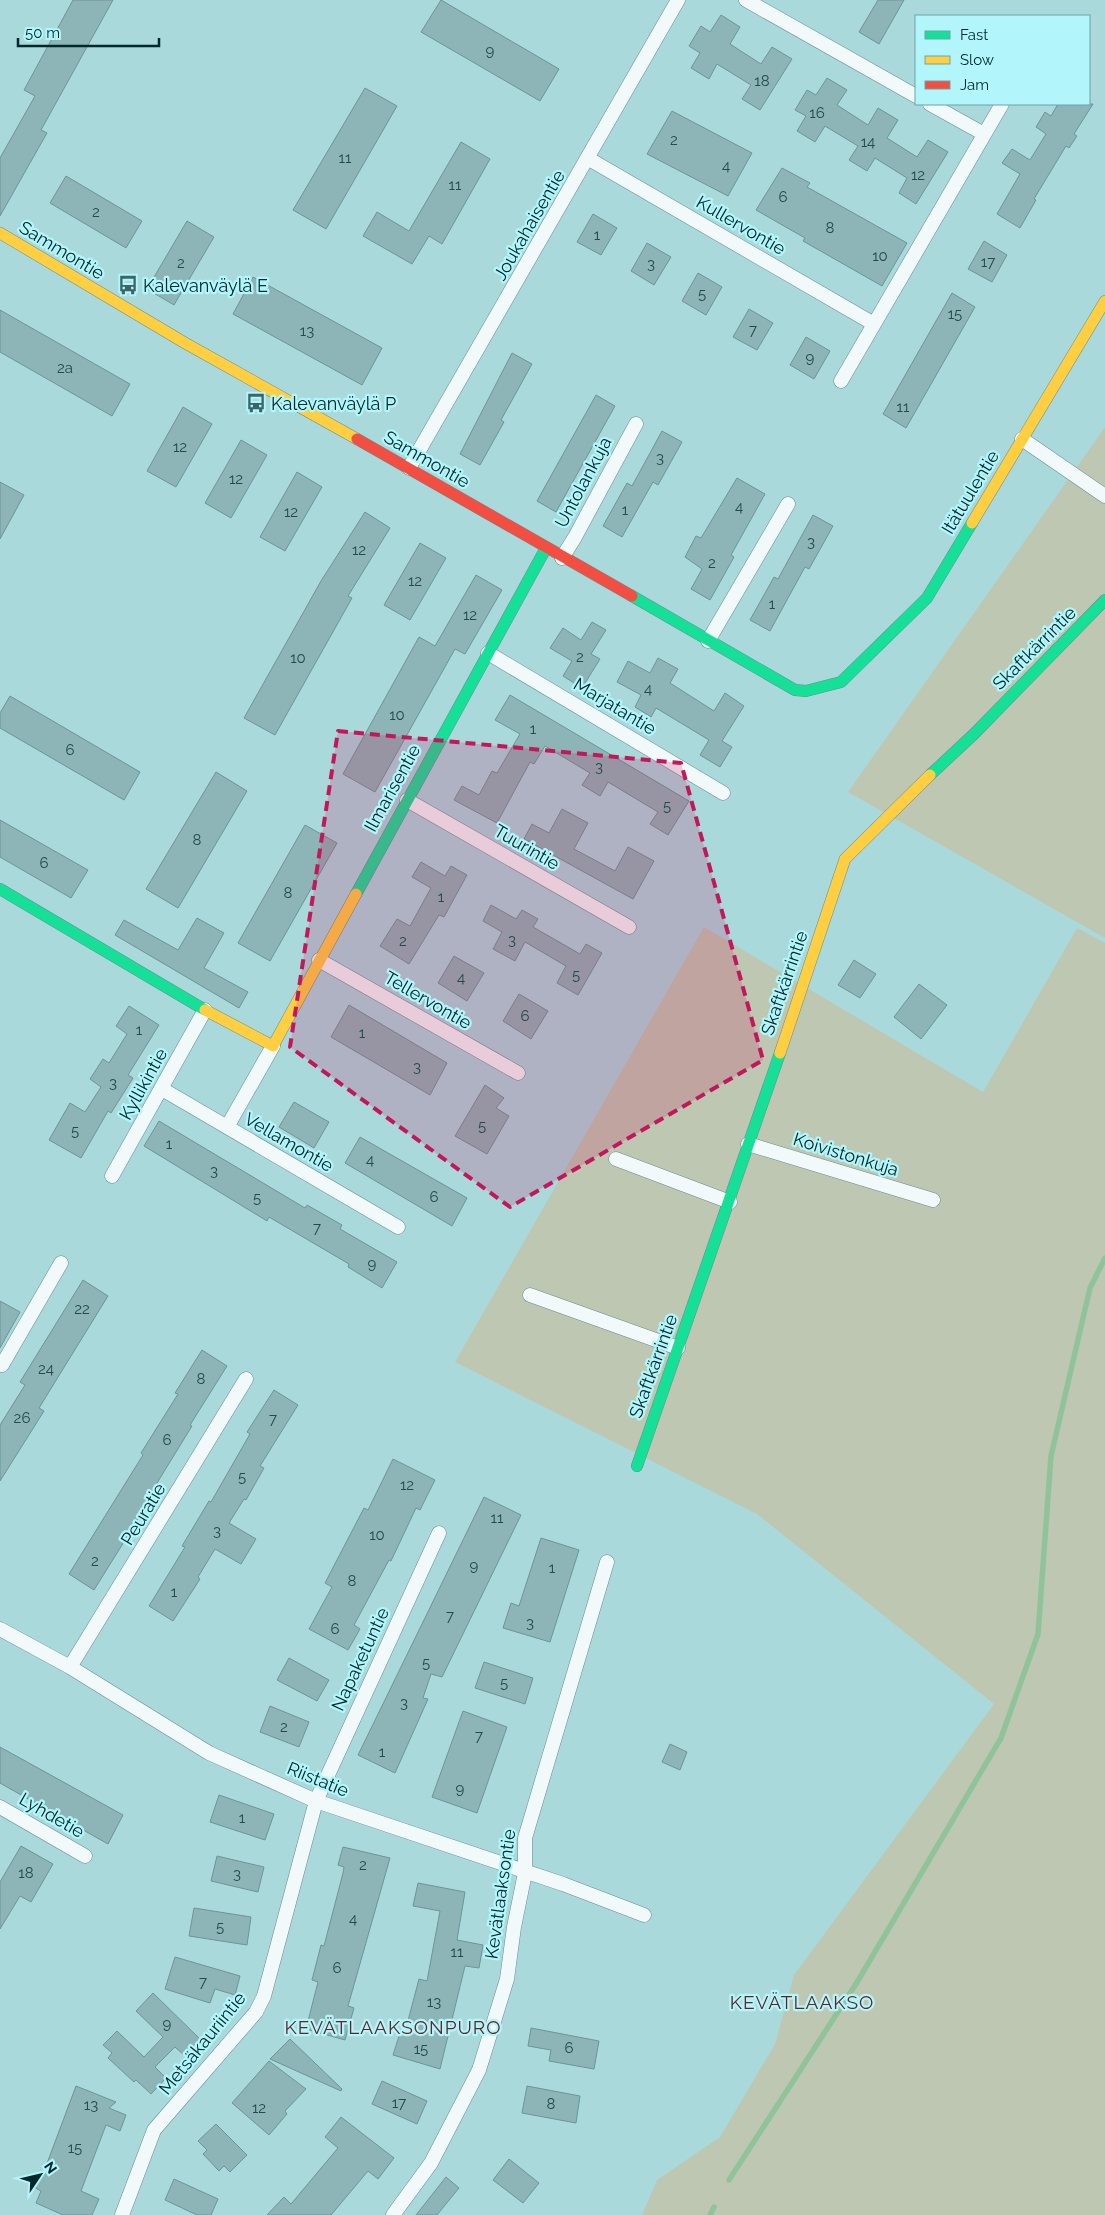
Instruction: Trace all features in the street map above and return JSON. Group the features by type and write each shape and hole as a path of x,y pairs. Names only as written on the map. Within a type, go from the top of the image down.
{"street":[{"name":"Joukahaisentie","path":"409,468 589,158 678,0"},
{"path":"746,0 915,95"},
{"path":"932,105 984,134"},
{"path":"841,381 1001,105"},
{"name":"Kullervontie","path":"589,158 874,324"},
{"name":"Sammontie","path":"0,234 185,343 409,468 562,558 795,690 806,691 841,682"},
{"name":"Itätuulentie","path":"841,682 927,598 1105,301"},
{"name":"Untolankuja","path":"562,558 636,424"},
{"path":"1022,439 1105,496"},
{"path":"708,641 788,504"},
{"name":"Ilmarisentie","path":"227,1127 546,548"},
{"name":"Skaftkärrintie","path":"637,1466 730,1202 845,859 905,798 974,734 1105,600"},
{"name":"Marjatantie","path":"488,653 723,792"},
{"name":"Tuurintie","path":"407,800 629,927"},
{"path":"0,889 205,1010 273,1046"},
{"name":"Tellervontie","path":"319,960 518,1073"},
{"name":"Kyllikintie","path":"112,1176 205,1010"},
{"name":"Vellamontie","path":"162,1089 398,1227"},
{"name":"Koivistonkuja","path":"748,1144 933,1200"},
{"path":"616,1159 730,1202"},
{"path":"1,1366 61,1263"},
{"path":"530,1295 678,1348"},
{"name":"Peuratie","path":"70,1667 246,1379"},
{"name":"Napaketuntie","path":"316,1801 439,1533"},
{"name":"Kevätlaaksontie","path":"392,2215 431,2163 479,2070 507,1979 514,1926 525,1873 525,1838 607,1562"},
{"name":"Riistatie","path":"0,1628 70,1667 209,1753 316,1801 525,1873 563,1884 644,1915"},
{"name":"Metsäkauriintie","path":"122,2215 154,2130 256,2012 264,1996 316,1801"},
{"name":"Lyhdetie","path":"0,1807 85,1856"}],"highlighted area":[{"path":"338,731 681,763 763,1060 510,1207 290,1047"}],"green space":[{"path":"1105,427 1105,938 848,792"},
{"path":"704,927 983,1092 1077,928 1105,943 1105,2215 642,2215 657,2180 720,2137 775,2044 794,1975 994,1704 757,1514 455,1362"}],"building":[{"path":"73,0 113,0 41,130 47,133 0,216 0,158 35,96 24,90"},
{"path":"441,0 559,69 540,101 421,32"},
{"path":"878,0 904,0 879,44 859,32"},
{"path":"721,15 740,27 730,44 761,64 772,47 792,59 760,110 742,99 751,85 717,64 709,79 691,68 700,53 689,46 701,26 710,32"},
{"path":"827,78 847,90 837,105 868,125 878,108 898,120 887,138 917,157 928,140 948,152 916,204 899,193 907,178 875,158 867,171 849,160 858,146 825,126 815,142 797,131 806,116 795,110 807,90 816,95"},
{"path":"365,88 397,106 326,229 293,210"},
{"path":"1093,104 1074,134 1077,136 1069,148 1066,146 1034,199 1036,200 1020,228 997,214 1020,174 1002,163 1012,149 1030,160 1046,134 1036,127 1045,112 1051,116 1057,105"},
{"path":"672,111 752,153 728,196 647,154"},
{"path":"461,142 490,159 442,244 429,236 412,264 363,236 377,212 409,231"},
{"path":"782,168 810,183 807,187 907,243 882,286 803,241 805,238 756,210"},
{"path":"66,176 142,221 126,248 50,203"},
{"path":"593,214 617,228 601,255 577,242"},
{"path":"187,221 214,237 174,305 147,289"},
{"path":"984,241 1007,255 992,282 968,269"},
{"path":"647,243 671,257 654,285 631,271"},
{"path":"698,273 722,287 706,315 682,301"},
{"path":"253,277 382,348 362,385 233,314"},
{"path":"952,293 975,307 906,428 883,414"},
{"path":"749,309 773,323 757,350 733,337"},
{"path":"0,310 130,384 112,416 0,352"},
{"path":"806,337 830,351 814,379 790,365"},
{"path":"512,353 532,364 501,420 504,422 480,465 460,454"},
{"path":"596,395 615,406 556,512 537,501"},
{"path":"183,407 212,424 176,487 147,471"},
{"path":"662,431 682,442 658,485 653,482 622,537 603,526 627,483 632,486"},
{"path":"241,440 267,455 231,518 205,503"},
{"path":"297,472 322,487 285,551 260,537"},
{"path":"737,478 765,494 731,555 734,557 710,600 691,589 702,569 685,557 696,536 701,538"},
{"path":"0,482 24,495 0,539"},
{"path":"365,512 390,528 348,596 352,598 275,735 244,718 321,581"},
{"path":"813,515 833,526 809,569 805,567 770,631 750,620 774,577 778,579"},
{"path":"420,543 446,558 410,620 384,605"},
{"path":"476,575 502,590 465,654 455,649 375,792 343,774 419,637 435,646"},
{"path":"592,622 606,630 591,654 600,659 582,688 563,676 572,661 550,648 563,628 581,640"},
{"path":"658,658 678,669 670,683 714,711 725,693 744,706 722,741 732,747 720,767 700,755 709,740 656,708 651,717 635,707 641,695 617,682 628,661 650,673"},
{"path":"510,695 689,801 668,835 650,824 658,812 608,782 600,796 582,785 590,773 545,746 534,764 530,762 497,823 454,800 462,786 479,795 492,771 497,773 520,734 495,720"},
{"path":"10,696 140,772 124,800 0,728 0,713"},
{"path":"216,772 247,791 178,908 146,889"},
{"path":"562,809 588,823 574,849 615,871 628,847 654,861 633,899 524,839 532,824 549,833"},
{"path":"0,820 88,870 71,898 0,857"},
{"path":"305,825 337,843 270,961 238,943"},
{"path":"421,862 445,876 451,866 467,875 444,917 439,915 409,964 380,946 397,919 410,926 431,888 412,877"},
{"path":"491,905 516,919 522,910 538,919 533,927 580,954 586,944 602,953 578,995 557,983 566,966 525,942 515,961 493,949 502,932 483,921"},
{"path":"197,918 224,933 204,968 248,992 239,1008 115,935 124,920 178,950"},
{"path":"454,956 484,973 467,1001 438,983"},
{"path":"854,960 876,974 860,998 838,985"},
{"path":"919,984 947,1005 921,1039 894,1017"},
{"path":"519,994 548,1011 531,1039 503,1021"},
{"path":"349,1005 447,1063 430,1095 331,1037"},
{"path":"129,1006 159,1025 128,1075 133,1078 111,1113 108,1111 81,1158 49,1140 70,1103 85,1112 101,1087 90,1079 103,1059 109,1063 127,1034 116,1026"},
{"path":"485,1085 504,1098 496,1108 509,1116 487,1154 455,1136"},
{"path":"294,1102 329,1122 314,1148 279,1127"},
{"path":"159,1121 305,1208 307,1205 342,1225 340,1229 397,1262 382,1288 348,1267 349,1264 269,1217 267,1221 144,1146"},
{"path":"360,1137 467,1198 452,1226 345,1163"},
{"path":"83,1280 108,1296 39,1408 44,1411 0,1481 0,1425 25,1385 20,1382"},
{"path":"0,1301 20,1312 0,1348"},
{"path":"202,1350 227,1366 157,1483 160,1484 94,1590 69,1574 143,1455 141,1453 178,1394 175,1393"},
{"path":"274,1390 298,1405 260,1466 264,1468 246,1500 244,1499 229,1523 256,1539 241,1564 215,1549 198,1577 200,1579 173,1621 149,1606 185,1547 182,1546 209,1501 211,1502 250,1434 247,1432"},
{"path":"393,1459 435,1480 420,1510 416,1508 391,1561 389,1560 354,1625 360,1629 348,1650 309,1629 332,1587 325,1583 364,1508 368,1510"},
{"path":"484,1497 521,1515 442,1677 431,1674 423,1698 428,1699 395,1773 358,1755"},
{"path":"541,1538 579,1550 550,1642 503,1628 511,1603 519,1606"},
{"path":"289,1658 329,1680 317,1701 277,1680"},
{"path":"484,1662 533,1678 525,1704 475,1688"},
{"path":"270,1706 309,1722 299,1747 260,1732"},
{"path":"463,1711 507,1727 477,1813 432,1797"},
{"path":"670,1744 687,1752 680,1770 662,1762"},
{"path":"0,1747 123,1815 108,1844 0,1783"},
{"path":"219,1795 274,1814 265,1840 210,1822"},
{"path":"21,1846 53,1864 31,1902 20,1896 0,1929 0,1882"},
{"path":"343,1847 390,1858 348,2006 354,2008 345,2040 306,2029 318,1982 312,1980 321,1945 324,1946 343,1873 344,1867 338,1865"},
{"path":"217,1856 264,1867 258,1892 211,1881"},
{"path":"418,1883 465,1892 457,1940 483,1945 479,1968 465,1966 440,2069 393,2055 401,2030 405,2032 419,1979 427,1981 440,1911 413,1906"},
{"path":"194,1908 251,1917 247,1945 189,1936"},
{"path":"175,1957 240,1976 235,1995 215,1989 210,2003 165,1989"},
{"path":"153,1993 200,2039 184,2055 175,2047 155,2067 166,2078 151,2094 136,2080 134,2082 108,2058 112,2053 103,2045 117,2031 144,2057 163,2037 136,2011"},
{"path":"531,2028 599,2041 594,2069 549,2061 551,2050 528,2046"},
{"path":"290,2039 342,2089 341,2091 270,2059"},
{"path":"269,2061 306,2089 285,2111 287,2114 269,2135 232,2103"},
{"path":"382,2081 427,2101 417,2124 372,2104"},
{"path":"76,2086 116,2102 109,2108 126,2115 120,2131 106,2125 81,2191 99,2199 92,2215 63,2215 36,2203 41,2191 32,2186 38,2172 43,2174"},
{"path":"527,2086 580,2096 576,2123 522,2113"},
{"path":"341,2117 394,2158 378,2179 368,2171 331,2215 267,2215 284,2197 291,2204 338,2148 325,2137"},
{"path":"216,2124 247,2155 230,2172 224,2166 219,2171 203,2154 207,2150 198,2141"},
{"path":"509,2159 539,2183 523,2203 493,2180"},
{"path":"446,2177 459,2188 437,2215 416,2215"},
{"path":"174,2179 218,2199 211,2215 197,2215 165,2200"}],"waterway":[{"path":"729,2180 856,1984 1001,1738 1038,1634 1051,1456 1090,1288 1105,1258"},
{"path":"710,2215 714,2207"}],"traffic: fast":[{"path":"632,596 795,690 806,691 841,682 927,598 972,523"},
{"path":"356,894 546,548"},
{"path":"930,775 974,734 1105,600"},
{"path":"0,889 205,1010"},
{"path":"637,1466 780,1053"}],"traffic: slow":[{"path":"0,233 185,343 357,439"},
{"path":"972,523 1105,301"},
{"path":"780,1053 845,859 930,775"},
{"path":"205,1010 273,1046 356,894"}],"traffic: jam":[{"path":"357,439 632,596"}],"place":[{"name":"Kalevanväylä E","path":"128,285"},
{"name":"Kalevanväylä P","path":"256,403"}],"district":[{"name":"KEVÄTLAAKSO","path":"802,2002"},
{"name":"KEVÄTLAAKSONPURO","path":"393,2027"}]}
